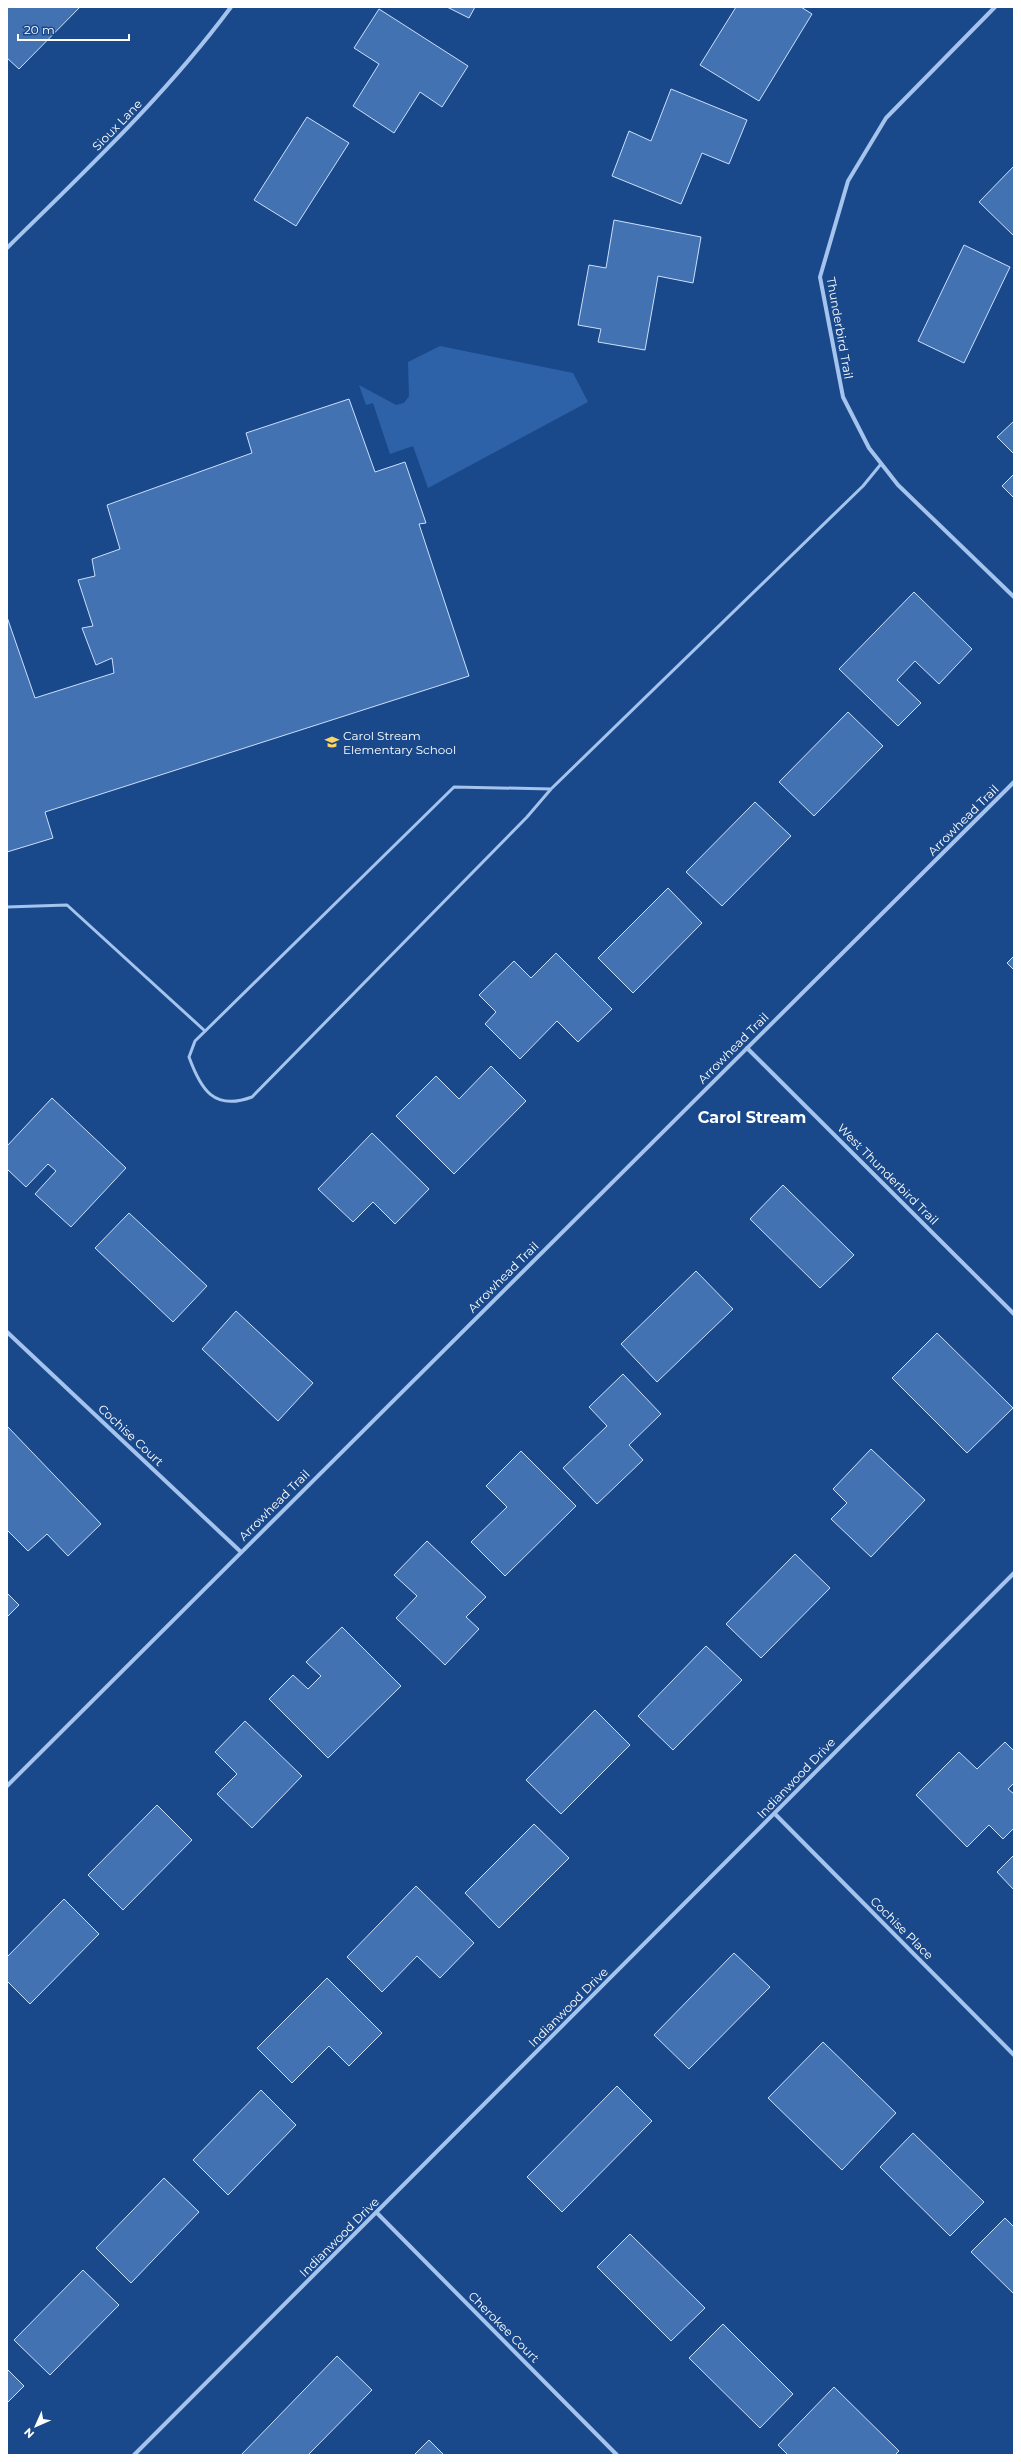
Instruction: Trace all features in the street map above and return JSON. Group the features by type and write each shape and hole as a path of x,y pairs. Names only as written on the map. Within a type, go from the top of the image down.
{"street":[{"name":"Sioux Lane","path":"7,248 138,119 199,50 231,7"},
{"name":"Thunderbird Trail","path":"995,7 886,118 848,181 820,277 843,398 869,448 898,485 1014,597"},
{"name":"Arrowhead Trail","path":"7,1786 1014,782"},
{"name":"West Thunderbird Trail","path":"747,1048 1014,1314"},
{"name":"Cochise Court","path":"7,1332 241,1552"},
{"name":"Indianwood Drive","path":"134,2455 1014,1573"},
{"name":"Cochise Place","path":"775,1814 1014,2055"},
{"name":"Cherokee Court","path":"377,2213 617,2455"}],"lane":[{"path":"551,789 454,787 195,1041 189,1057 198,1082 214,1097 235,1103 252,1097 527,817 551,789 863,486 881,464"},
{"path":"7,907 67,905 205,1031"}],"shaded area":[{"path":"440,346 573,373 588,402 428,488 413,446 390,454 373,403 366,405 359,385 396,405 404,403 409,396 408,362"}],"building":[{"path":"7,7 80,7 19,69 7,58"},
{"path":"447,7 475,7 469,18"},
{"path":"736,7 801,7 812,14 759,101 700,65"},
{"path":"379,9 468,66 442,107 420,92 394,133 353,106 379,64 354,48"},
{"path":"671,89 747,120 729,164 702,153 681,204 612,176 629,131 651,141"},
{"path":"307,117 349,143 296,226 254,200"},
{"path":"1014,166 1014,236 979,202"},
{"path":"614,220 701,237 693,283 658,276 645,350 598,342 601,329 578,325 589,265 606,268"},
{"path":"964,245 1010,267 964,363 918,341"},
{"name":"Carol Stream Elementary School","path":"349,399 375,472 405,462 426,523 419,524 469,676 45,812 53,838 7,852 7,617 35,698 114,673 112,658 96,665 82,628 93,626 78,580 95,576 92,559 120,549 107,505 252,453 246,433"},
{"path":"1014,421 1014,454 997,437"},
{"path":"1014,474 1014,498 1002,486"},
{"path":"914,592 972,649 939,684 915,661 897,680 921,703 898,726 839,669"},
{"path":"848,712 883,746 814,816 779,782"},
{"path":"755,802 791,836 722,906 686,872"},
{"path":"668,888 702,923 633,993 598,958"},
{"path":"556,953 612,1009 578,1042 557,1021 520,1059 485,1024 496,1012 479,995 514,961 531,978"},
{"path":"1014,956 1014,970 1007,963"},
{"path":"491,1066 526,1101 454,1174 396,1116 436,1076 459,1099"},
{"path":"52,1098 126,1168 71,1227 35,1194 56,1171 48,1164 26,1187 7,1169 7,1146"},
{"path":"372,1133 429,1189 395,1224 373,1202 353,1222 318,1189"},
{"path":"783,1185 854,1255 820,1288 750,1219"},
{"path":"129,1213 207,1286 173,1322 95,1248"},
{"path":"696,1271 733,1309 657,1382 621,1344"},
{"path":"236,1311 313,1383 278,1421 202,1349"},
{"path":"937,1333 1013,1408 967,1453 892,1378"},
{"path":"623,1374 661,1414 629,1445 643,1460 597,1504 563,1468 607,1426 589,1407"},
{"path":"7,1426 101,1524 68,1556 47,1534 28,1551 7,1530"},
{"path":"871,1449 925,1500 871,1557 831,1519 847,1503 833,1489"},
{"path":"521,1451 576,1506 505,1576 471,1542 507,1507 486,1486"},
{"path":"427,1541 486,1597 466,1617 479,1629 445,1665 396,1618 417,1596 394,1575"},
{"path":"795,1554 830,1588 761,1658 726,1624"},
{"path":"7,1593 19,1605 7,1617"},
{"path":"342,1627 401,1686 328,1758 269,1699 293,1675 308,1689 321,1676 306,1662"},
{"path":"706,1646 742,1680 673,1750 638,1716"},
{"path":"595,1710 630,1745 561,1814 526,1780"},
{"path":"245,1721 302,1776 252,1828 217,1794 237,1774 215,1752"},
{"path":"1005,1742 1014,1751 1014,1783 1008,1789 1014,1794 1014,1828 1003,1839 989,1825 967,1847 916,1795 959,1752 977,1769"},
{"path":"157,1805 192,1840 123,1910 88,1875"},
{"path":"534,1824 569,1858 499,1928 465,1893"},
{"path":"1014,1855 1014,1890 997,1872"},
{"path":"416,1886 474,1943 440,1978 417,1956 382,1992 347,1957"},
{"path":"64,1899 99,1934 30,2004 7,1981 7,1957"},
{"path":"734,1953 770,1987 689,2069 654,2035"},
{"path":"327,1978 382,2033 349,2066 329,2046 292,2083 257,2048"},
{"path":"823,2042 896,2113 842,2170 768,2098"},
{"path":"617,2086 652,2121 562,2212 527,2177"},
{"path":"261,2090 296,2125 228,2195 193,2160"},
{"path":"913,2133 984,2202 950,2236 880,2167"},
{"path":"164,2178 199,2212 131,2283 96,2248"},
{"path":"1005,2218 1014,2227 1014,2294 971,2252"},
{"path":"630,2234 705,2308 671,2341 597,2267"},
{"path":"83,2270 119,2305 50,2375 14,2340"},
{"path":"723,2324 793,2394 760,2428 689,2358"},
{"path":"337,2356 372,2390 308,2455 241,2455"},
{"path":"7,2369 24,2386 7,2403"},
{"path":"834,2387 899,2451 895,2455 788,2455 778,2445"},
{"path":"429,2440 444,2455 414,2455"}],"place":[{"name":"Carol Stream Elementary School","path":"332,742"}],"district":[{"name":"Carol Stream","path":"752,1117"}]}
